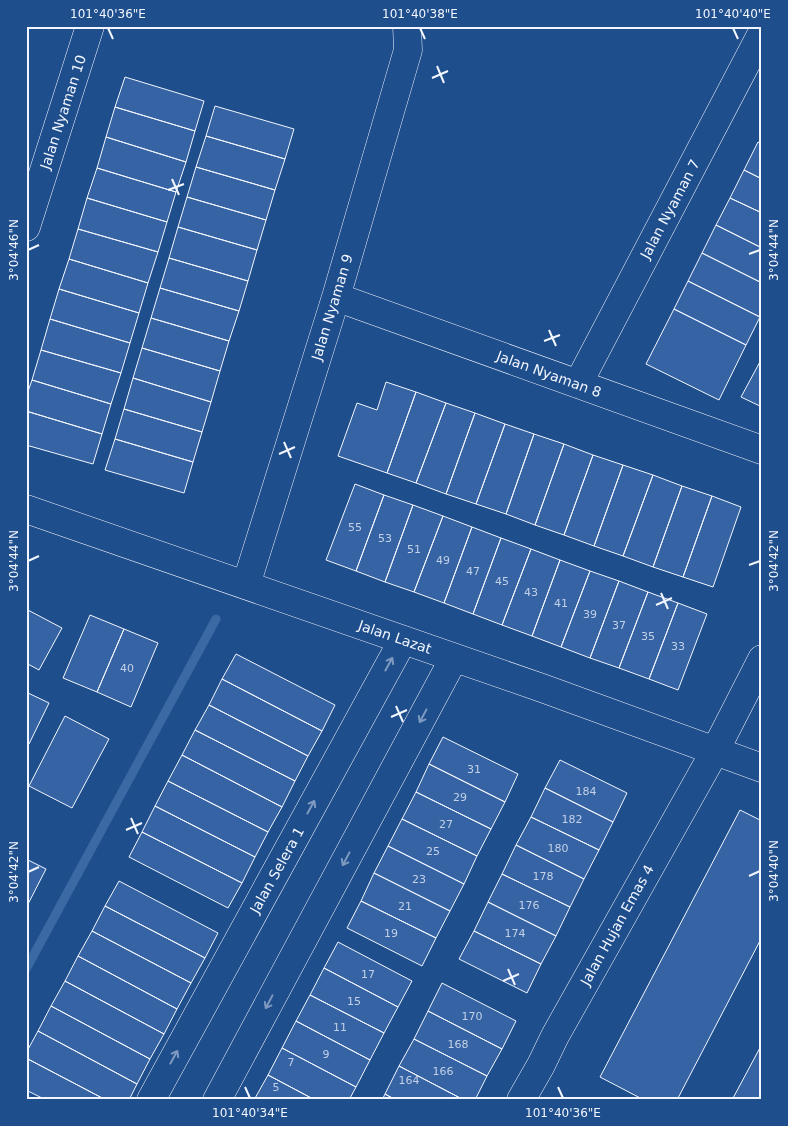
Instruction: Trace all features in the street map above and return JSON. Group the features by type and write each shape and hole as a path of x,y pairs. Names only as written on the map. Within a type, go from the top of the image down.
{"street":[{"name":"Jalan Nyaman 10","path":"26,227 90,26"},
{"name":"Jalan Nyaman 9","path":"246,585 336,297 408,50 407,26"},
{"name":"Jalan Nyaman 7","path":"578,384 762,33"},
{"name":"Jalan Nyaman 8","path":"336,297 762,450"},
{"name":"Jalan Lazat","path":"26,509 403,640 762,768"},
{"name":"Jalan Selera 1","path":"151,1100 403,640"},
{"path":"217,1100 454,658"},
{"name":"Jalan Hujan Emas 4","path":"521,1100 715,751 762,659"}],"building":[{"path":"125,77 204,101 195,131 115,107"},
{"path":"215,106 294,129 285,159 206,136"},
{"path":"115,107 195,131 186,162 106,137"},
{"path":"206,136 285,159 275,190 196,167"},
{"path":"106,137 186,162 176,192 97,168"},
{"path":"758,142 762,144 762,179 744,170"},
{"path":"196,167 275,190 266,220 187,197"},
{"path":"97,168 176,192 167,222 87,198"},
{"path":"744,170 762,179 762,213 730,198"},
{"path":"187,197 266,220 257,250 178,227"},
{"path":"87,198 167,222 158,252 78,229"},
{"path":"730,198 762,213 762,248 716,225"},
{"path":"716,225 762,248 762,283 702,253"},
{"path":"178,227 257,250 248,281 169,258"},
{"path":"78,229 158,252 148,283 69,259"},
{"path":"702,253 762,283 760,317 688,281"},
{"path":"169,258 248,281 239,311 160,288"},
{"path":"69,259 148,283 139,313 59,289"},
{"path":"688,281 760,317 746,345 674,309"},
{"path":"160,288 239,311 229,341 151,318"},
{"path":"59,289 139,313 130,343 50,319"},
{"path":"674,309 746,345 719,400 646,364"},
{"path":"151,318 229,341 220,371 142,348"},
{"path":"50,319 130,343 121,373 41,350"},
{"path":"142,348 220,371 211,402 133,378"},
{"path":"41,350 121,373 111,404 32,380"},
{"path":"762,358 762,407 741,397"},
{"path":"133,378 211,402 202,432 124,409"},
{"path":"32,380 111,404 102,434 26,411 26,397"},
{"path":"386,382 416,392 387,473 338,456 357,403 377,410"},
{"path":"416,392 446,403 416,483 387,473"},
{"path":"446,403 475,413 446,494 416,483"},
{"path":"124,409 202,432 193,462 115,439"},
{"path":"26,411 102,434 93,464 26,445"},
{"path":"475,413 505,424 476,504 446,494"},
{"path":"505,424 534,434 506,514 476,504"},
{"path":"534,434 564,444 535,525 506,514"},
{"path":"115,439 193,462 184,493 105,470"},
{"path":"564,444 593,455 564,535 535,525"},
{"path":"593,455 623,465 594,546 564,535"},
{"path":"623,465 653,475 623,556 594,546"},
{"path":"653,475 682,486 653,567 623,556"},
{"path":"355,484 384,495 356,571 326,560"},
{"path":"682,486 712,496 683,577 653,567"},
{"path":"384,495 413,505 385,582 356,571"},
{"path":"712,496 741,507 713,587 683,577"},
{"path":"413,505 443,516 414,592 385,582"},
{"path":"443,516 472,527 444,603 414,592"},
{"path":"472,527 501,538 473,614 444,603"},
{"path":"501,538 531,549 502,625 473,614"},
{"path":"531,549 560,560 532,636 502,625"},
{"path":"560,560 590,571 561,647 532,636"},
{"path":"590,571 619,581 590,658 561,647"},
{"path":"619,581 648,592 619,668 590,658"},
{"path":"648,592 678,603 649,679 619,668"},
{"path":"678,603 707,614 678,690 649,679"},
{"path":"26,609 62,628 39,670 26,663"},
{"path":"90,615 124,629 97,692 63,678"},
{"path":"124,629 158,643 131,707 97,692"},
{"path":"236,654 335,705 322,731 222,679"},
{"path":"222,679 322,731 308,756 209,705"},
{"path":"26,692 49,703 29,744 26,743"},
{"path":"209,705 308,756 295,781 195,730"},
{"path":"65,716 109,739 72,808 29,786"},
{"path":"195,730 295,781 282,807 182,755"},
{"path":"443,737 518,774 505,802 429,764"},
{"path":"182,755 282,807 268,832 168,781"},
{"path":"560,760 627,793 613,822 545,788"},
{"path":"429,764 505,802 491,829 416,792"},
{"path":"168,781 268,832 255,857 155,806"},
{"path":"545,788 613,822 599,850 531,817"},
{"path":"416,792 491,829 477,856 402,819"},
{"path":"155,806 255,857 242,883 142,832"},
{"path":"740,810 762,821 762,937 677,1100 644,1100 600,1077"},
{"path":"531,817 599,850 584,879 516,845"},
{"path":"402,819 477,856 464,884 388,846"},
{"path":"142,832 242,883 228,908 129,857"},
{"path":"516,845 584,879 570,907 502,874"},
{"path":"388,846 464,884 450,911 374,873"},
{"path":"26,859 46,869 26,908"},
{"path":"374,873 450,911 436,938 361,901"},
{"path":"502,874 570,907 556,936 488,902"},
{"path":"119,881 218,933 205,958 105,906"},
{"path":"361,901 436,938 422,966 347,928"},
{"path":"488,902 556,936 541,964 474,931"},
{"path":"105,906 205,958 191,983 92,931"},
{"path":"92,931 191,983 177,1009 78,956"},
{"path":"474,931 541,964 527,993 459,959"},
{"path":"338,942 412,981 398,1007 324,968"},
{"path":"78,956 177,1009 164,1034 65,981"},
{"path":"324,968 398,1007 384,1033 310,995"},
{"path":"65,981 164,1034 150,1059 51,1006"},
{"path":"442,983 516,1021 502,1049 428,1011"},
{"path":"310,995 384,1033 370,1060 296,1021"},
{"path":"51,1006 150,1059 137,1084 38,1031"},
{"path":"428,1011 502,1049 487,1076 414,1039"},
{"path":"296,1021 370,1060 356,1087 282,1048"},
{"path":"38,1031 137,1084 129,1100 106,1100 26,1058 26,1053"},
{"path":"414,1039 487,1076 475,1100 464,1100 399,1066"},
{"path":"762,1044 762,1100 732,1100"},
{"path":"282,1048 356,1087 349,1100 315,1100 268,1075"},
{"path":"26,1058 106,1100 46,1100 26,1090"},
{"path":"399,1066 464,1100 396,1100 385,1094"},
{"path":"268,1075 315,1100 254,1100"},
{"path":"385,1094 396,1100 382,1100"}],"waterway":[{"path":"26,969 216,619"}]}
